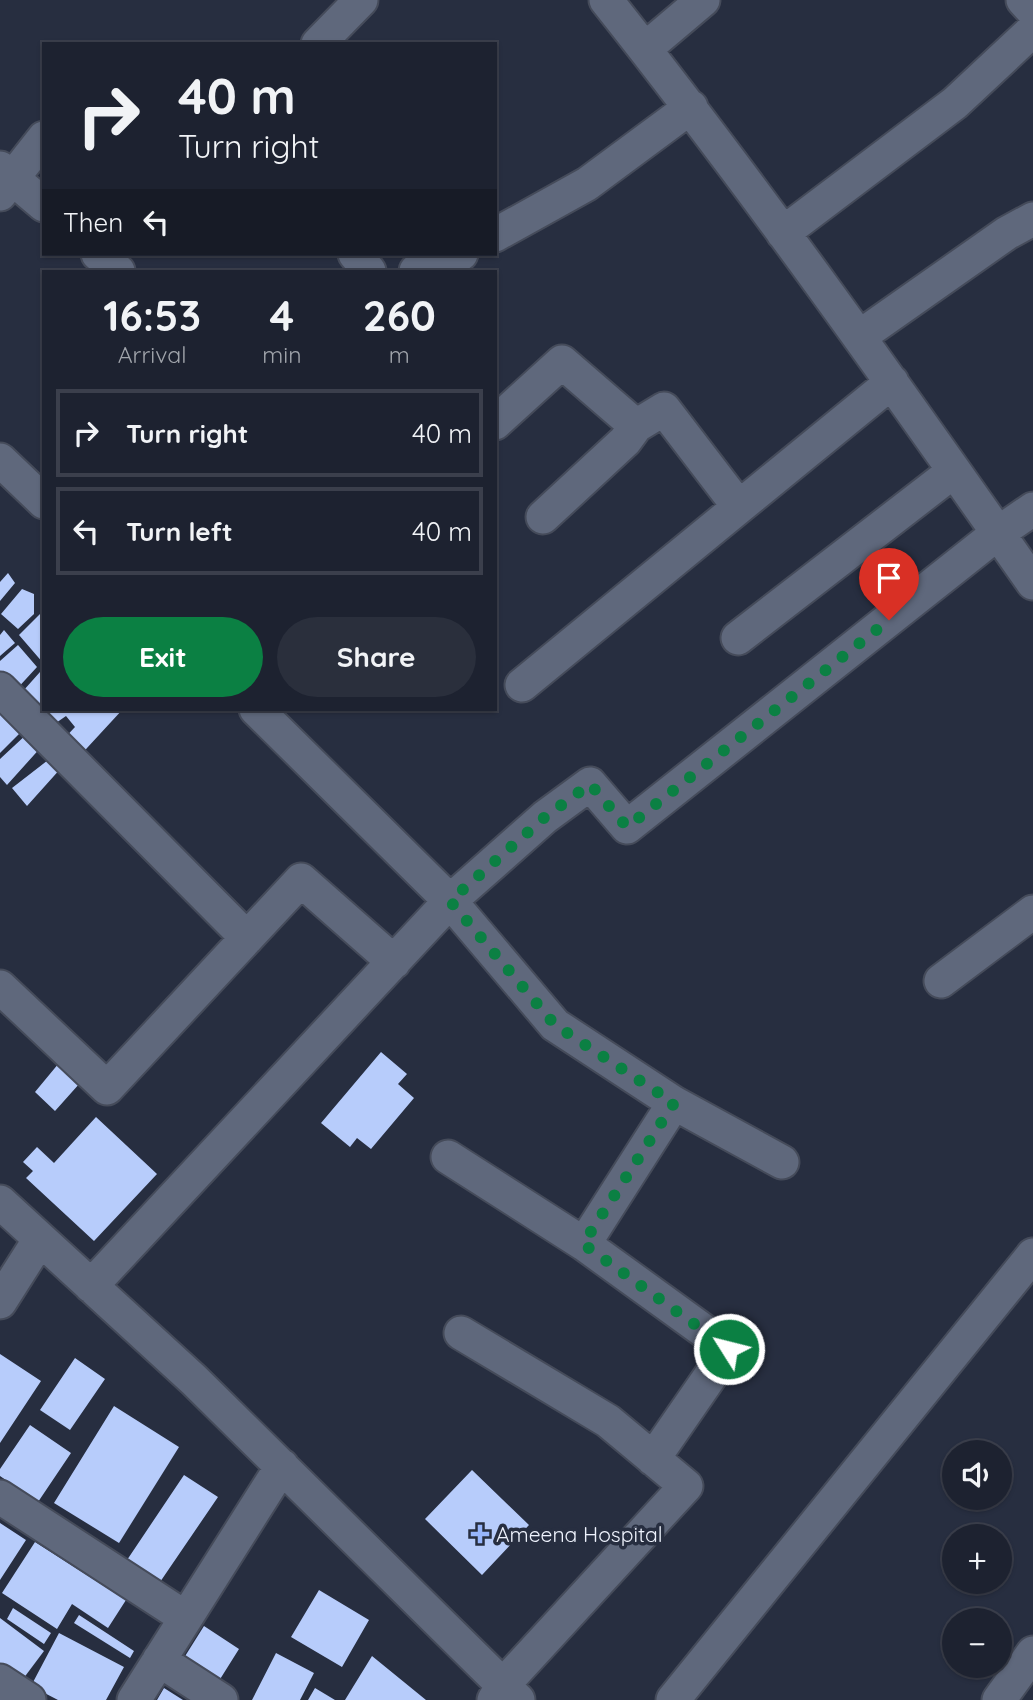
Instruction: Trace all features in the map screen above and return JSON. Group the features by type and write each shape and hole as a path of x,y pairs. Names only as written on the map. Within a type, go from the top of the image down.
{"street":[{"path":"320,42 361,0"},
{"path":"606,0 691,107 892,382 1033,583"},
{"path":"645,49 703,0"},
{"path":"1023,0 1033,11"},
{"path":"783,233 955,103 1033,30"},
{"path":"497,234 587,184 691,107"},
{"path":"42,140 4,180 42,204"},
{"path":"859,337 1007,233 1033,219"},
{"path":"100,256 117,270"},
{"path":"357,256 368,270"},
{"path":"419,270 458,256"},
{"path":"497,421 562,362 636,426"},
{"path":"522,685 892,382"},
{"path":"543,517 625,441 636,426 664,409 739,507"},
{"path":"0,460 42,500"},
{"path":"738,638 954,471"},
{"path":"91,1286 450,901 545,817 590,784 627,827 998,533 1033,509"},
{"path":"0,689 247,938"},
{"path":"258,711 450,901 555,1025 674,1103 782,1162"},
{"path":"0,987 107,1088 301,880 394,962"},
{"path":"941,981 1033,912"},
{"path":"583,1244 674,1103"},
{"path":"448,1157 583,1244 729,1349 653,1459"},
{"path":"0,1202 194,1380 282,1466 505,1695 686,1486 608,1421 461,1334"},
{"path":"0,1302 40,1238"},
{"path":"673,1700 1033,1255"},
{"path":"134,1700 282,1466"},
{"path":"0,1497 186,1618"},
{"path":"999,1700 1033,1653"},
{"path":"159,1660 221,1700"},
{"path":"0,1681 29,1700"}],"building":[{"path":"8,573 15,583 0,601 0,582"},
{"path":"22,589 34,594 34,614 18,629 1,614"},
{"path":"42,614 42,662 19,635"},
{"path":"4,630 15,643 0,656 0,635"},
{"path":"18,645 37,667 14,692 0,680 0,661"},
{"path":"40,672 42,711 121,711 75,761 60,743 75,727 66,716 53,725 15,700"},
{"path":"5,708 24,729 0,753 0,714"},
{"path":"28,733 43,745 7,785 0,777 0,759"},
{"path":"52,757 62,767 27,806 12,788"},
{"path":"381,1052 407,1074 398,1084 414,1098 371,1149 357,1138 350,1147 321,1123"},
{"path":"59,1063 80,1083 55,1111 35,1092"},
{"path":"96,1117 157,1174 94,1241 26,1178 33,1171 23,1162 37,1147 54,1163"},
{"path":"0,1354 41,1381 0,1443"},
{"path":"75,1358 105,1379 70,1430 40,1410"},
{"path":"114,1406 179,1447 119,1543 54,1503"},
{"path":"30,1425 71,1453 38,1502 0,1476 0,1469"},
{"path":"472,1470 529,1525 482,1575 425,1519"},
{"path":"184,1475 218,1497 158,1585 125,1563"},
{"path":"0,1523 26,1540 0,1580"},
{"path":"35,1542 126,1600 108,1628 72,1604 57,1629 2,1593"},
{"path":"319,1590 369,1620 342,1667 291,1637"},
{"path":"13,1608 51,1633 44,1644 7,1619"},
{"path":"79,1615 134,1651 130,1658 74,1623"},
{"path":"0,1618 44,1651 20,1683 0,1668"},
{"path":"204,1626 239,1649 217,1684 182,1661"},
{"path":"59,1633 124,1667 106,1700 58,1700 31,1686"},
{"path":"276,1653 314,1673 300,1700 252,1700"},
{"path":"372,1656 426,1700 345,1700"},
{"path":"164,1688 183,1700 157,1700"},
{"path":"315,1688 335,1700 308,1700"}],"place":[{"name":"Ameena Hospital","path":"480,1534"}],"route":[{"path":"729,1349 583,1244 674,1103 555,1025 450,901 545,817 590,784 627,827 889,620"}]}
